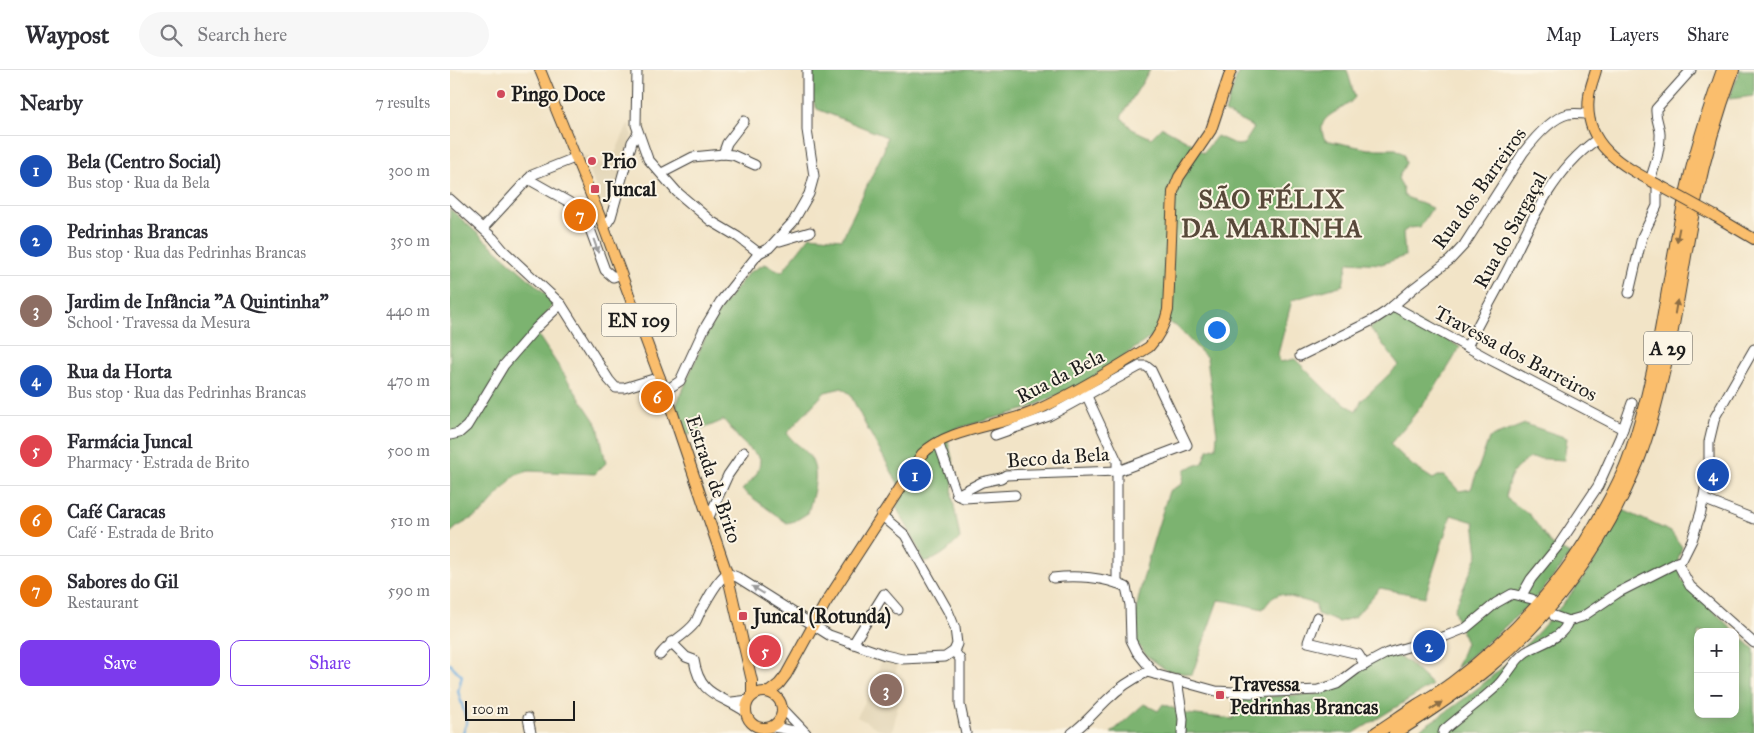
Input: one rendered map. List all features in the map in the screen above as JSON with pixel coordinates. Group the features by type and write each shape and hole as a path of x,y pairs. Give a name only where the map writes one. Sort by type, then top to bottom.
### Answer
{"highway":[{"name":"A 29","path":"1376,733 1450,685 1484,659 1524,622 1549,594 1575,559 1611,499 1630,456 1642,415 1654,366 1686,191 1698,144 1723,70"},
{"name":"A 29","path":"1395,733 1456,693 1531,629 1568,586 1599,540 1619,504 1638,461 1651,420 1664,368 1696,196 1707,148 1733,70"}],"main road":[{"name":"Estrada de Brito","path":"540,70 577,157 622,274 709,517 727,573 752,681 750,698"},
{"name":"Rua da Bela","path":"766,692 779,684 786,675 825,604 881,515 922,454 930,446 1034,412 1085,391 1149,347 1165,325 1168,310 1173,192 1179,177 1211,130 1231,70"},
{"path":"1596,70 1589,95 1588,114 1596,140 1608,153 1619,162 1754,239"},
{"name":"Rua da Bela","path":"782,706 786,675"},
{"path":"748,716 760,728 766,729 780,720 782,706 778,698 766,692 752,681"},
{"path":"750,698 766,692"},
{"name":"EN 109","path":"750,698 748,716 750,733"}],"street":[{"path":"637,70 636,125 648,158 677,192 711,220 759,252"},
{"path":"665,391 680,381 704,329 720,302 759,252 769,248 792,222 809,194 814,176 807,130 807,70"},
{"path":"1629,293 1642,237 1657,206 1658,184 1656,165 1660,135 1655,117 1656,109 1691,70"},
{"name":"Rua dos Barreiros","path":"1300,356 1373,320 1450,260 1464,245 1534,139 1548,126 1568,114 1588,114"},
{"path":"723,154 727,143 744,121"},
{"path":"604,228 611,216 632,142 638,133"},
{"name":"Rua do Sargaçal","path":"1467,347 1510,265 1520,241 1542,203 1562,172 1582,150 1596,140"},
{"path":"662,173 693,157 723,154 732,155 755,165"},
{"path":"483,228 528,179 577,157"},
{"path":"528,179 583,210 605,270 613,277 622,274"},
{"path":"450,199 483,228 503,250 561,304 616,388 624,388 660,377"},
{"path":"777,240 780,241 810,232"},
{"path":"450,435 459,433 467,426 504,365 536,328 561,304"},
{"name":"Travessa dos Barreiros","path":"1393,306 1622,429"},
{"path":"1554,616 1568,621 1582,617 1619,592 1682,560 1692,540 1703,499 1708,467 1709,442 1715,417 1754,349"},
{"name":"Rua da Bela","path":"995,435 1049,416 1085,391 1140,366 1146,366 1151,370 1187,445"},
{"path":"1085,391 1117,461 1117,583"},
{"path":"1522,595 1531,579 1558,546 1598,486 1632,403"},
{"path":"938,442 957,495 964,498 1014,496"},
{"name":"Beco da Bela","path":"957,495 982,482 1000,478 1006,474 1118,471 1187,445"},
{"path":"709,517 728,475 744,452"},
{"path":"1703,499 1754,519"},
{"path":"660,654 671,642 688,631 697,620 701,609 720,579 727,573 737,577 829,635 885,655 902,659 945,658 954,651 957,644 955,628 948,611 905,535 881,515"},
{"path":"1677,562 1690,586 1754,643"},
{"path":"1053,578 1071,576 1117,583 1126,587 1130,606 1131,640 1137,652 1155,674"},
{"path":"853,644 884,594 898,610"},
{"path":"1072,733 1084,724 1108,698 1129,681 1147,672 1216,691 1251,693 1318,690 1337,684 1364,665 1387,653 1446,636 1466,628 1496,603 1512,594 1532,599"},
{"path":"1317,617 1308,642 1358,654 1364,665"},
{"path":"1443,733 1444,730 1498,685 1523,654 1537,645 1552,640 1566,627 1568,621"},
{"path":"671,642 686,657 694,660 701,682 709,691 729,702 748,716"},
{"path":"954,651 960,659 960,705 966,733"},
{"path":"1177,680 1183,719 1182,733"},
{"path":"729,702 750,698"},
{"path":"782,706 805,732"},
{"path":"528,718 532,733"},
{"path":"766,729 784,728 796,732 805,732"}],"shaded area":[{"name":"Prio","path":"628,124 632,135 612,202 602,202 583,156 587,156 609,167"},
{"path":"882,660 898,664 895,675 904,679 892,733 886,733 857,717 867,698"}],"green space":[{"path":"813,70 1150,70 1121,117 1132,129 1151,138 1162,127 1191,143 1203,153 1217,136 1237,145 1244,144 1254,128 1225,112 1239,70 1347,70 1355,97 1350,103 1326,119 1322,131 1325,140 1368,149 1396,149 1404,154 1406,163 1398,178 1404,196 1432,208 1420,227 1409,228 1403,232 1405,256 1382,264 1348,262 1343,285 1292,300 1278,354 1280,362 1295,359 1329,393 1356,411 1362,400 1399,365 1370,328 1396,310 1460,347 1428,397 1390,444 1413,466 1433,479 1438,476 1445,476 1459,491 1471,489 1489,438 1525,424 1567,438 1564,460 1530,458 1519,466 1512,474 1506,498 1530,515 1551,544 1570,554 1546,586 1518,615 1456,668 1466,643 1454,610 1478,554 1474,522 1451,515 1425,597 1380,588 1355,617 1339,622 1317,614 1316,604 1280,594 1272,598 1263,609 1218,600 1192,675 1166,670 1147,656 1132,637 1138,600 1169,491 1182,484 1185,469 1203,463 1208,450 1216,447 1217,434 1207,358 1176,326 1160,318 1154,335 1086,382 1027,409 955,429 947,437 954,466 952,495 960,538 948,550 933,560 923,561 917,544 896,507 904,494 850,394 842,388 825,392 787,433 812,460 815,482 808,513 795,521 787,523 742,490 757,472 760,458 740,440 724,420 686,436 676,406 719,311 748,273 765,264 782,272 810,236 842,239 884,150 887,137 817,109 812,99"},
{"path":"1740,70 1754,70 1754,96 1729,99"},
{"path":"450,209 555,302 534,329 598,426 606,463 595,474 529,471 515,475 483,512 450,533"},
{"path":"1623,510 1671,532 1682,547 1678,559 1682,580 1731,628 1694,628 1694,718 1739,718 1739,636 1754,649 1754,733 1413,733 1466,697 1516,654 1562,606 1599,554"},
{"path":"1388,653 1407,661 1432,685 1354,733 1111,733 1144,704 1158,711 1163,704 1187,714 1233,719 1234,698 1317,694"}],"waterway":[{"path":"450,664 462,676 458,691 467,722 463,733"}],"place":[{"name":"Pingo Doce","path":"501,94"},
{"name":"Prio","path":"592,161"},
{"name":"Juncal","path":"595,189"},
{"name":"Sabores do Gil","path":"580,215"},
{"name":"Café Caracas","path":"657,397"},
{"name":"Bela (Centro Social)","path":"915,475"},
{"name":"Rua da Horta","path":"1713,475"},
{"name":"Juncal (Rotunda)","path":"743,616"},
{"name":"Pedrinhas Brancas","path":"1429,646"},
{"name":"Farmácia Juncal","path":"765,651"},
{"name":"Jardim de Infância \"A Quintinha\"","path":"886,690"},
{"name":"Travessa Pedrinhas Brancas","path":"1220,695"}],"district":[{"name":"SÃO FÉLIX DA MARINHA","path":"1272,214"}]}
